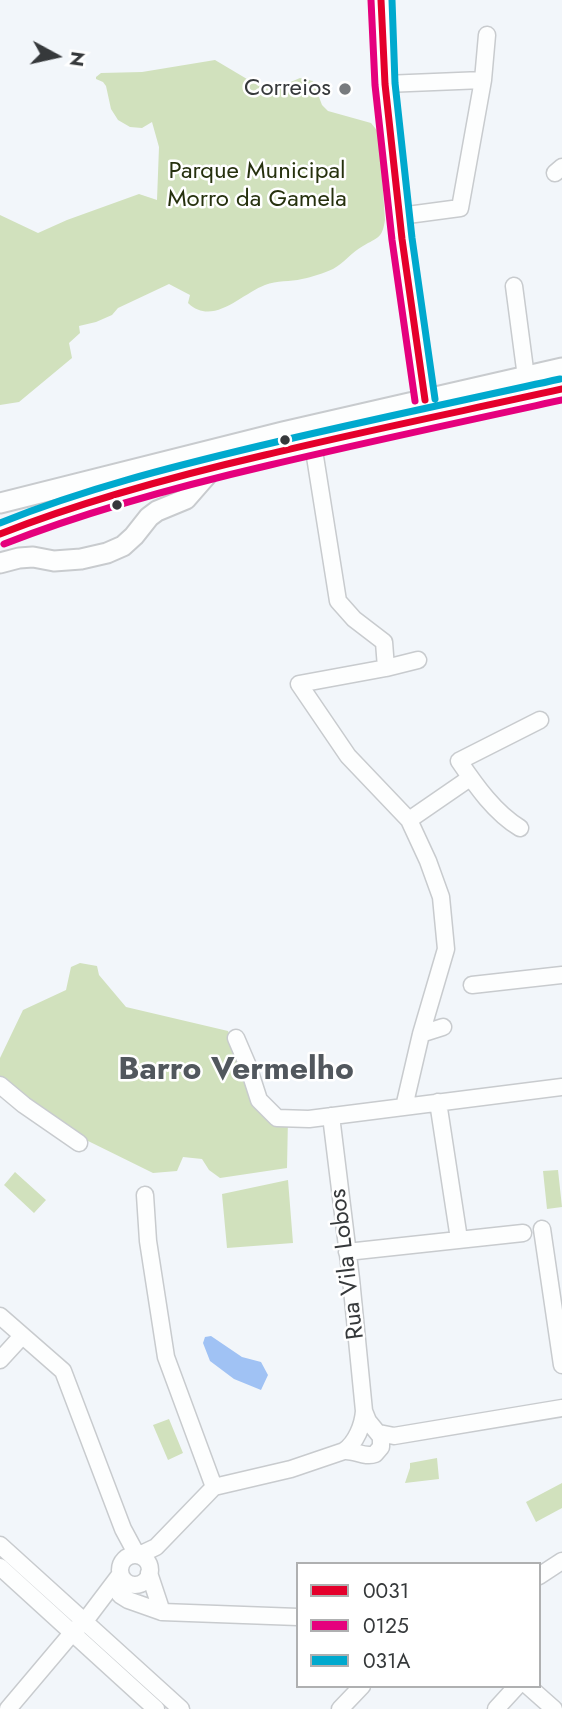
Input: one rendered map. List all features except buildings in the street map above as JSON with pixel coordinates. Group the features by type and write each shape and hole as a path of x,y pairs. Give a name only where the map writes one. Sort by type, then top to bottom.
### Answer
{"main road":[{"path":"0,503 296,429 562,368"},
{"path":"0,534 39,517 180,476 313,443 562,389"},
{"path":"164,463 174,467 180,476 183,490 174,505"},
{"path":"0,563 33,557 54,561 81,559 123,546 149,517 186,499 213,468"}],"street":[{"path":"381,2 385,84 425,400"},
{"path":"400,216 460,208 483,80 487,35"},
{"path":"385,84 483,80"},
{"path":"514,286 526,377"},
{"path":"313,443 338,601 354,619 384,642 386,668"},
{"path":"404,1107 421,1034 446,949 441,897 428,861 408,820 348,756 299,684 418,660"},
{"path":"520,828 507,820 470,778 459,761 541,720"},
{"path":"408,820 470,778"},
{"path":"472,985 562,975"},
{"path":"421,1034 443,1027"},
{"path":"236,1038 258,1100 277,1118 309,1119 562,1087"},
{"path":"0,1086 79,1143"},
{"path":"438,1102 459,1239"},
{"name":"Rua Vila Lobos","path":"331,1116 364,1411 364,1421 357,1435"},
{"path":"145,1195 148,1241 166,1357 214,1487"},
{"path":"542,1229 562,1365"},
{"path":"347,1252 523,1233"},
{"path":"0,1316 63,1371 162,1612"},
{"path":"0,1360 22,1336"},
{"path":"344,1451 366,1428 383,1437 562,1408"},
{"name":"Rua Vila Lobos","path":"364,1411 368,1421 383,1437"},
{"path":"357,1435 356,1446 362,1454"},
{"path":"8,1709 79,1627 120,1573 156,1547 214,1487 291,1469 344,1451 352,1450 371,1456 375,1454 383,1437"},
{"path":"0,1545 156,1709"},
{"path":"79,1627 128,1600 141,1548 156,1547"},
{"path":"138,1558 127,1557 120,1573 120,1595 128,1600 162,1612 296,1617"},
{"path":"120,1573 128,1583 136,1584 138,1558"},
{"path":"541,1575 562,1561"},
{"path":"0,1567 181,1709"},
{"path":"340,1709 360,1688"},
{"path":"496,1709 515,1688"},
{"path":"530,1688 554,1709"}],"green space":[{"name":"Parque Municipal Morro da Gamela","path":"215,60 252,82 274,89 300,78 313,81 322,105 328,111 371,123 379,133 385,220 381,234 333,269 306,278 265,285 217,310 207,312 198,309 188,303 190,295 169,284 118,308 112,315 79,326 80,333 69,343 72,358 19,402 0,405 0,215 38,233 139,194 157,200 159,147 152,122 142,128 130,127 118,120 111,109 106,86 96,77 101,73 142,72"},
{"path":"80,963 97,966 99,975 126,1007 228,1031 268,1109 288,1118 287,1168 220,1178 209,1170 202,1159 183,1157 177,1171 153,1173 82,1138 0,1083 0,1058 23,1010 66,990 71,967"},
{"path":"558,1170 562,1207 547,1209 543,1171"},
{"path":"15,1172 46,1200 34,1213 4,1185"},
{"path":"288,1180 293,1243 227,1248 222,1194"},
{"path":"169,1419 183,1453 168,1460 153,1425"},
{"path":"437,1458 439,1479 405,1483 410,1463"},
{"path":"562,1483 562,1508 536,1522 526,1502"}],"water":[{"path":"211,1336 242,1357 261,1362 268,1375 261,1390 234,1379 210,1361 203,1343 205,1337"}],"transit line":[{"name":"0125","path":"371,0 375,85 392,240 415,401"},
{"name":"0031","path":"381,0 385,84 402,239 425,400"},
{"name":"031A","path":"392,0 395,83 412,238 435,399"},
{"name":"031A","path":"0,523 96,489 193,462 560,379"},
{"name":"0031","path":"0,534 98,500 198,471 562,389"},
{"name":"0125","path":"4,544 102,510 203,481 562,400"}],"place":[{"name":"Correios","path":"345,89"}],"district":[{"name":"Barro Vermelho","path":"236,1071"}]}
